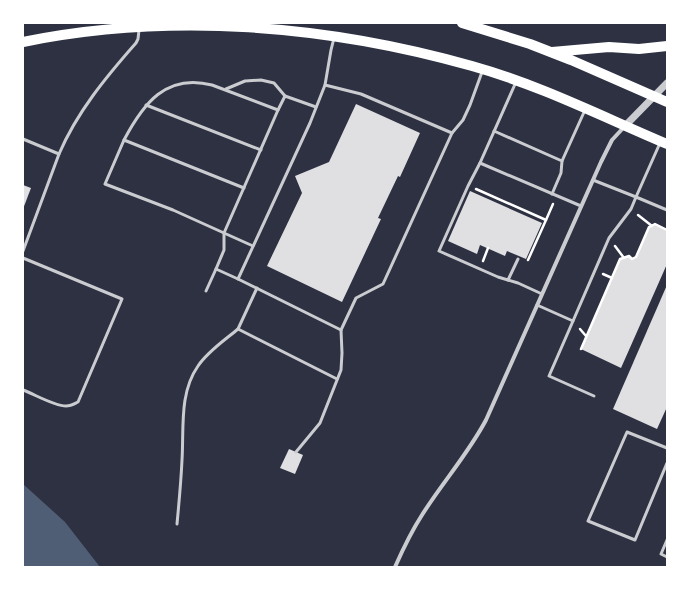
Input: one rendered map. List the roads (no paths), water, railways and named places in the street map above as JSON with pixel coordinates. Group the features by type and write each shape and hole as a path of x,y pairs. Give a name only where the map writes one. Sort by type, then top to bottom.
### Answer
{"main road":[{"path":"462,23 530,44 667,102"},
{"path":"23,42 67,34 139,28 196,26 293,30 335,36 424,53 483,69 586,108 664,143"},
{"path":"550,52 609,47 639,49 667,46"}],"street":[{"path":"397,567 410,535 421,516 484,424 610,144 625,126 667,83"}],"lane":[{"path":"23,251 67,136 85,106 136,43 139,35 139,28"},
{"path":"238,279 325,85 335,36"},
{"path":"296,452 320,423 341,370 341,330 356,298 384,284 452,133 463,120 470,105 483,69"},
{"path":"226,89 245,81 261,80 274,83 285,96 316,107"},
{"path":"516,81 439,251 498,277 518,283 542,294"},
{"path":"253,246 173,210 106,184 124,140 134,122 146,105 164,90 182,84 205,83 226,89 278,110"},
{"path":"325,85 361,94 452,133"},
{"path":"206,292 224,250 224,233 285,96"},
{"path":"146,105 261,150"},
{"path":"552,194 561,174 562,162 586,108"},
{"path":"494,131 562,162"},
{"path":"23,140 59,154"},
{"path":"124,140 244,188"},
{"path":"594,396 549,376 609,238 631,209 664,143"},
{"path":"480,163 581,206"},
{"path":"593,180 667,210"},
{"path":"23,258 122,299 78,402 66,406 23,390"},
{"path":"508,280 518,259"},
{"path":"216,269 341,330"},
{"path":"178,524 182,474 183,417 189,382 201,361 238,329 257,288"},
{"path":"537,305 573,321"},
{"path":"238,329 337,379"},
{"path":"667,448 627,432 588,521 635,540 667,463"},
{"path":"667,540 661,554 667,557"}],"water":[{"path":"23,484 65,522 100,567 23,567"}]}
